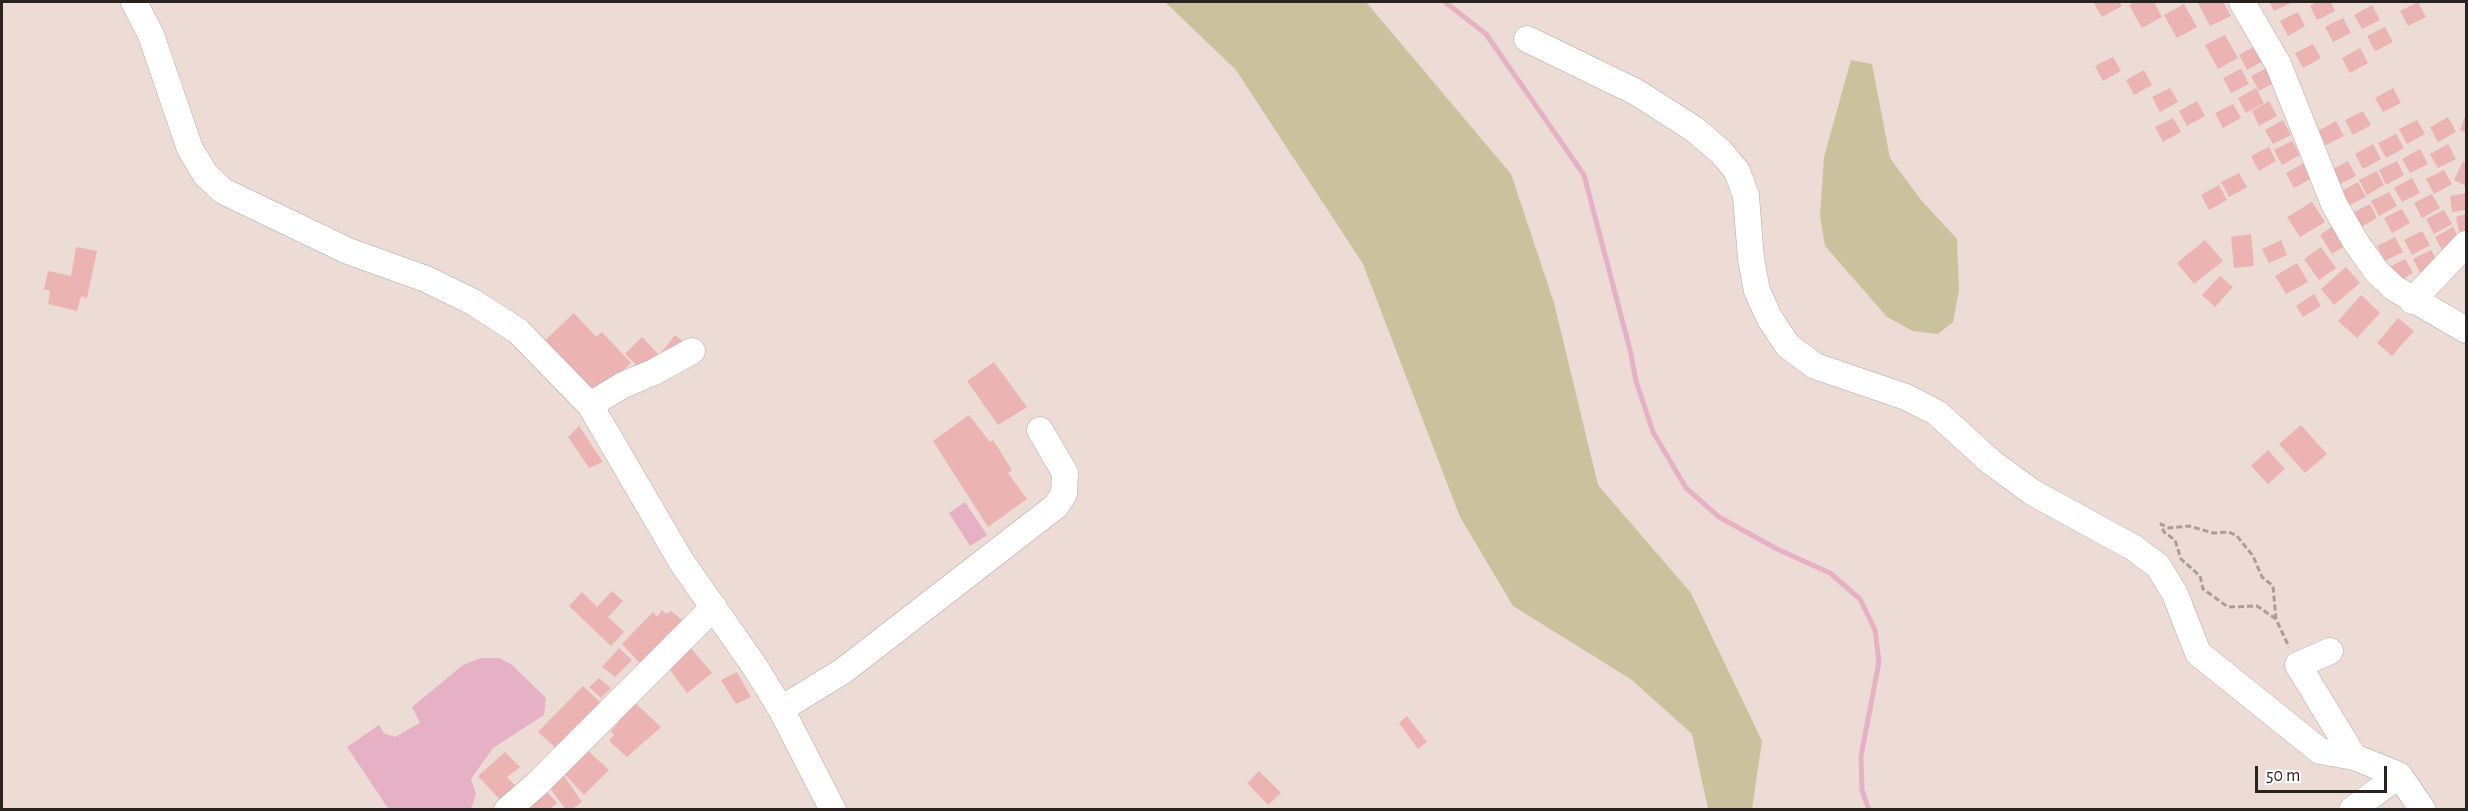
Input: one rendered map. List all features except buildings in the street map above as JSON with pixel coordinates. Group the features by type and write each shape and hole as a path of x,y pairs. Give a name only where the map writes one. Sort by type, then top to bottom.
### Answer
{"street":[{"path":"134,2 151,35 190,149 206,175 223,191 348,251 426,279 473,302 518,331 590,405 681,561 781,709 828,795 833,810"},
{"path":"2242,2 2278,64 2334,204 2355,240 2377,272 2412,301 2466,330"},
{"path":"1527,39 1636,92 1694,129 1721,152 1737,171 1746,196 1751,259 1757,291 1770,319 1788,346 1815,366 1906,397 1937,413 1991,462 2032,492 2134,548 2158,566 2175,594 2198,653 2320,751 2354,757 2399,775 2423,810"},
{"path":"2412,301 2466,244"},
{"path":"590,405 623,385 654,372 692,351"},
{"path":"781,709 843,671 1056,506 1064,494 1065,473 1040,430"},
{"path":"507,810 537,784 714,607"},
{"path":"2330,651 2298,665 2354,757"},
{"path":"2352,810 2399,775"}],"path":[{"path":"2276,619 2257,606 2228,607 2203,590 2199,576 2181,559 2175,540 2164,532 2161,524 2169,528 2189,526 2213,533 2229,532 2237,536 2253,556 2262,577 2273,586 2276,619 2298,665"}],"shaded area":[{"path":"1165,2 1366,2 1511,174 1554,303 1598,485 1691,593 1762,741 1752,809 1708,809 1692,734 1632,680 1513,606 1460,517 1363,264 1236,70"},
{"path":"1851,60 1872,64 1890,158 1921,200 1957,239 1959,290 1953,322 1938,334 1913,331 1887,317 1825,246 1820,216 1824,157"},
{"path":"965,502 987,535 970,546 949,513"},
{"path":"481,658 499,658 511,664 546,698 544,715 493,748 471,779 476,794 471,809 395,810 387,807 347,747 379,725 384,733 395,737 420,723 412,707 463,665"}],"waterway":[{"path":"1445,2 1486,34 1584,175 1636,381 1653,432 1686,488 1719,517 1777,549 1830,573 1860,599 1875,630 1879,662 1861,756 1862,790 1869,810"}]}
